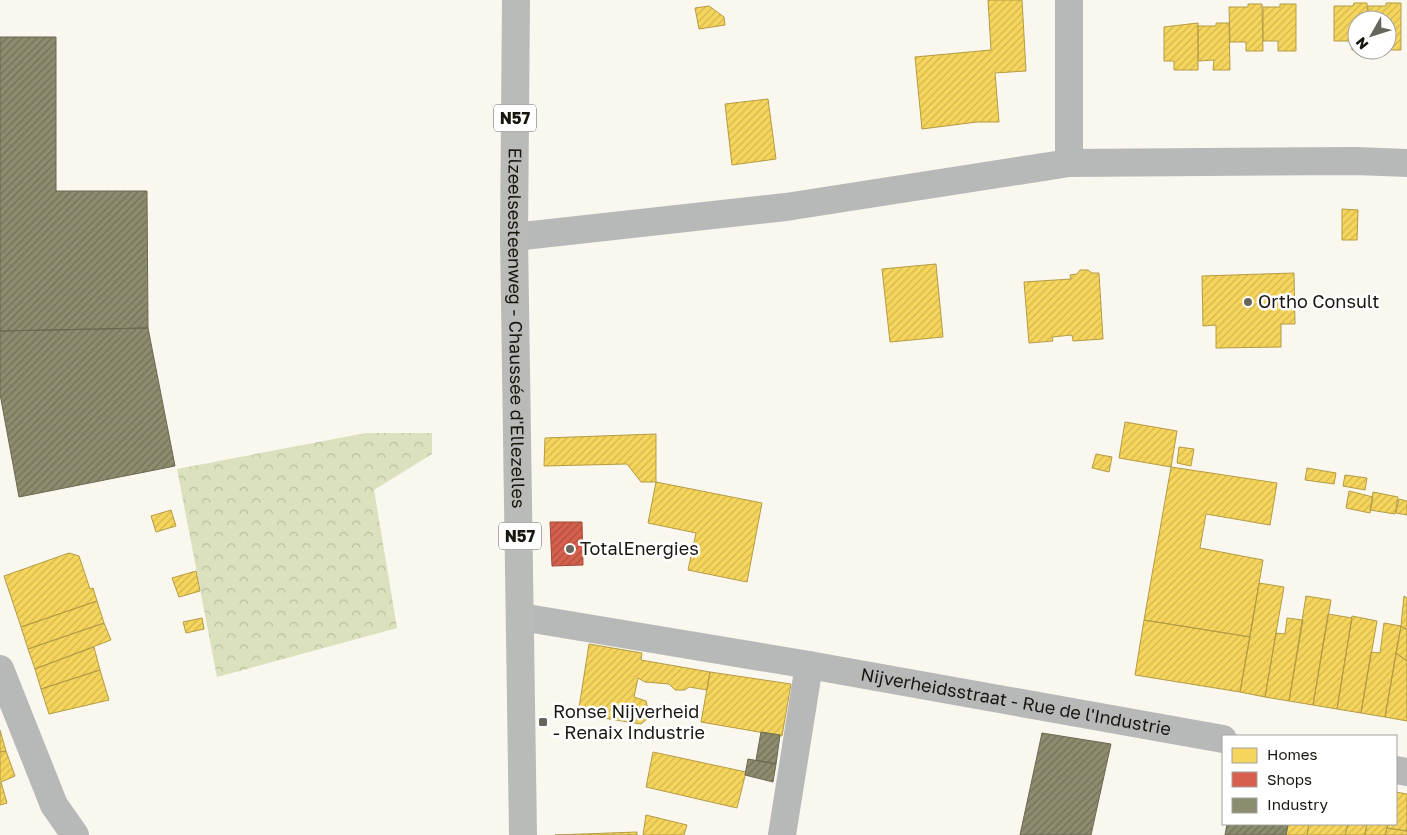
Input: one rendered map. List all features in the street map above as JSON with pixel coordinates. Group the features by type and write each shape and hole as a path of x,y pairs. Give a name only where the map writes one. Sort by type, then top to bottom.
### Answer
{"main road":[{"name":"Elzeelsesteenweg - Chaussée d'Ellezelles","path":"516,0 514,236 523,835"}],"street":[{"path":"1069,0 1069,163"},
{"path":"514,236 786,207 1069,163 1356,161 1407,163"},
{"name":"Nijverheidsstraat - Rue de l'Industrie","path":"521,616 1222,739"},
{"path":"782,835 809,665"},
{"path":"0,669 54,805 76,835"}],"green space":[{"path":"366,433 432,433 432,454 374,490 397,628 217,677 177,469"}],"building: Homes":[{"path":"988,0 1022,0 1026,71 995,73 999,122 977,122 922,129 915,57 991,50"},
{"path":"1354,3 1367,3 1367,10 1347,10 1347,41 1334,41 1334,6 1353,6"},
{"path":"1386,3 1401,3 1401,50 1397,50 1397,10 1368,10 1368,6 1386,6"},
{"path":"1248,4 1262,4 1263,51 1246,51 1246,42 1230,42 1229,7 1248,7"},
{"path":"1280,4 1296,4 1296,51 1278,51 1278,41 1263,41 1263,7 1280,7"},
{"path":"709,6 724,17 725,25 699,29 695,8"},
{"path":"1198,23 1198,70 1174,70 1174,61 1164,61 1164,27"},
{"path":"1216,23 1229,23 1230,70 1213,70 1214,60 1198,61 1198,26 1216,26"},
{"path":"768,99 776,159 732,165 725,104"},
{"path":"1342,209 1358,210 1357,240 1342,240"},
{"path":"936,264 943,337 890,342 882,269"},
{"path":"1080,270 1099,273 1103,339 1073,341 1072,335 1052,337 1053,341 1029,343 1024,282 1071,279 1070,275 1077,274"},
{"path":"1294,273 1295,324 1281,324 1281,347 1216,348 1216,325 1203,326 1202,276"},
{"path":"1125,422 1177,431 1171,467 1119,458"},
{"path":"656,434 656,482 641,482 627,464 544,466 545,438"},
{"path":"1179,447 1194,449 1191,466 1177,463"},
{"path":"1096,454 1112,457 1109,472 1092,468"},
{"path":"1171,467 1277,483 1270,525 1206,514 1200,548 1263,560 1250,637 1144,620"},
{"path":"1307,468 1336,473 1334,484 1305,480"},
{"path":"1345,475 1367,478 1365,490 1343,486"},
{"path":"656,482 762,503 747,582 688,570 696,533 648,523"},
{"path":"1349,491 1373,497 1370,513 1346,508"},
{"path":"1373,492 1398,497 1395,514 1370,510"},
{"path":"1399,499 1407,501 1407,515 1396,513"},
{"path":"171,510 176,526 156,532 151,516"},
{"path":"69,553 79,556 90,589 93,588 97,601 21,627 4,576"},
{"path":"196,571 200,591 179,597 172,578"},
{"path":"1259,583 1284,587 1265,697 1240,692"},
{"path":"1306,596 1331,600 1313,705 1289,701"},
{"path":"1404,596 1407,598 1407,630 1401,626"},
{"path":"97,601 104,623 28,649 21,627"},
{"path":"1328,614 1352,618 1337,709 1313,705"},
{"path":"1352,616 1377,621 1361,713 1337,709"},
{"path":"202,618 204,629 186,633 183,622"},
{"path":"1287,618 1303,620 1289,701 1265,697 1276,633 1285,634"},
{"path":"1144,620 1250,637 1240,692 1135,675"},
{"path":"104,623 111,640 35,669 28,649"},
{"path":"1384,623 1401,626 1385,717 1361,713 1371,652 1380,653"},
{"path":"1401,626 1407,630 1407,661 1396,653"},
{"path":"589,644 642,653 641,660 710,672 707,690 689,687 685,690 675,690 669,684 645,682 638,678 634,697 646,701 649,713 647,719 641,724 578,714"},
{"path":"94,647 100,670 41,689 35,669"},
{"path":"1396,653 1407,661 1407,721 1385,717"},
{"path":"100,670 109,700 49,714 41,689"},
{"path":"710,672 791,684 782,736 701,722"},
{"path":"0,730 6,751 0,752"},
{"path":"6,751 15,776 1,782 7,803 0,805 0,752"},
{"path":"653,752 746,772 737,808 646,787"},
{"path":"1397,792 1407,794 1407,831 1387,828 1388,825 1397,825"},
{"path":"646,815 687,825 684,835 643,835"},
{"path":"1288,825 1309,825 1307,835 1286,835"},
{"path":"1309,825 1348,825 1345,835 1307,835"},
{"path":"1348,825 1367,825 1365,835 1345,835"},
{"path":"1367,825 1388,825 1385,835 1365,835"},
{"path":"1387,828 1407,831 1407,835 1385,835"},
{"path":"637,832 637,835 555,835"}],"building: Shops":[{"path":"550,522 582,522 583,565 552,566"}],"building: Industry":[{"path":"0,37 56,37 56,191 147,191 148,328 0,331"},
{"path":"148,328 175,466 19,497 0,394 0,331"},
{"path":"761,732 780,735 776,764 756,760"},
{"path":"1042,733 1111,744 1091,835 1020,835"},
{"path":"748,759 776,764 773,782 745,775"},
{"path":"1227,825 1288,825 1286,835 1225,835"}],"place":[{"name":"Ortho Consult","path":"1248,302"},
{"name":"TotalEnergies","path":"570,549"},
{"name":"Ronse Nijverheid - Renaix Industrie","path":"543,722"}]}
